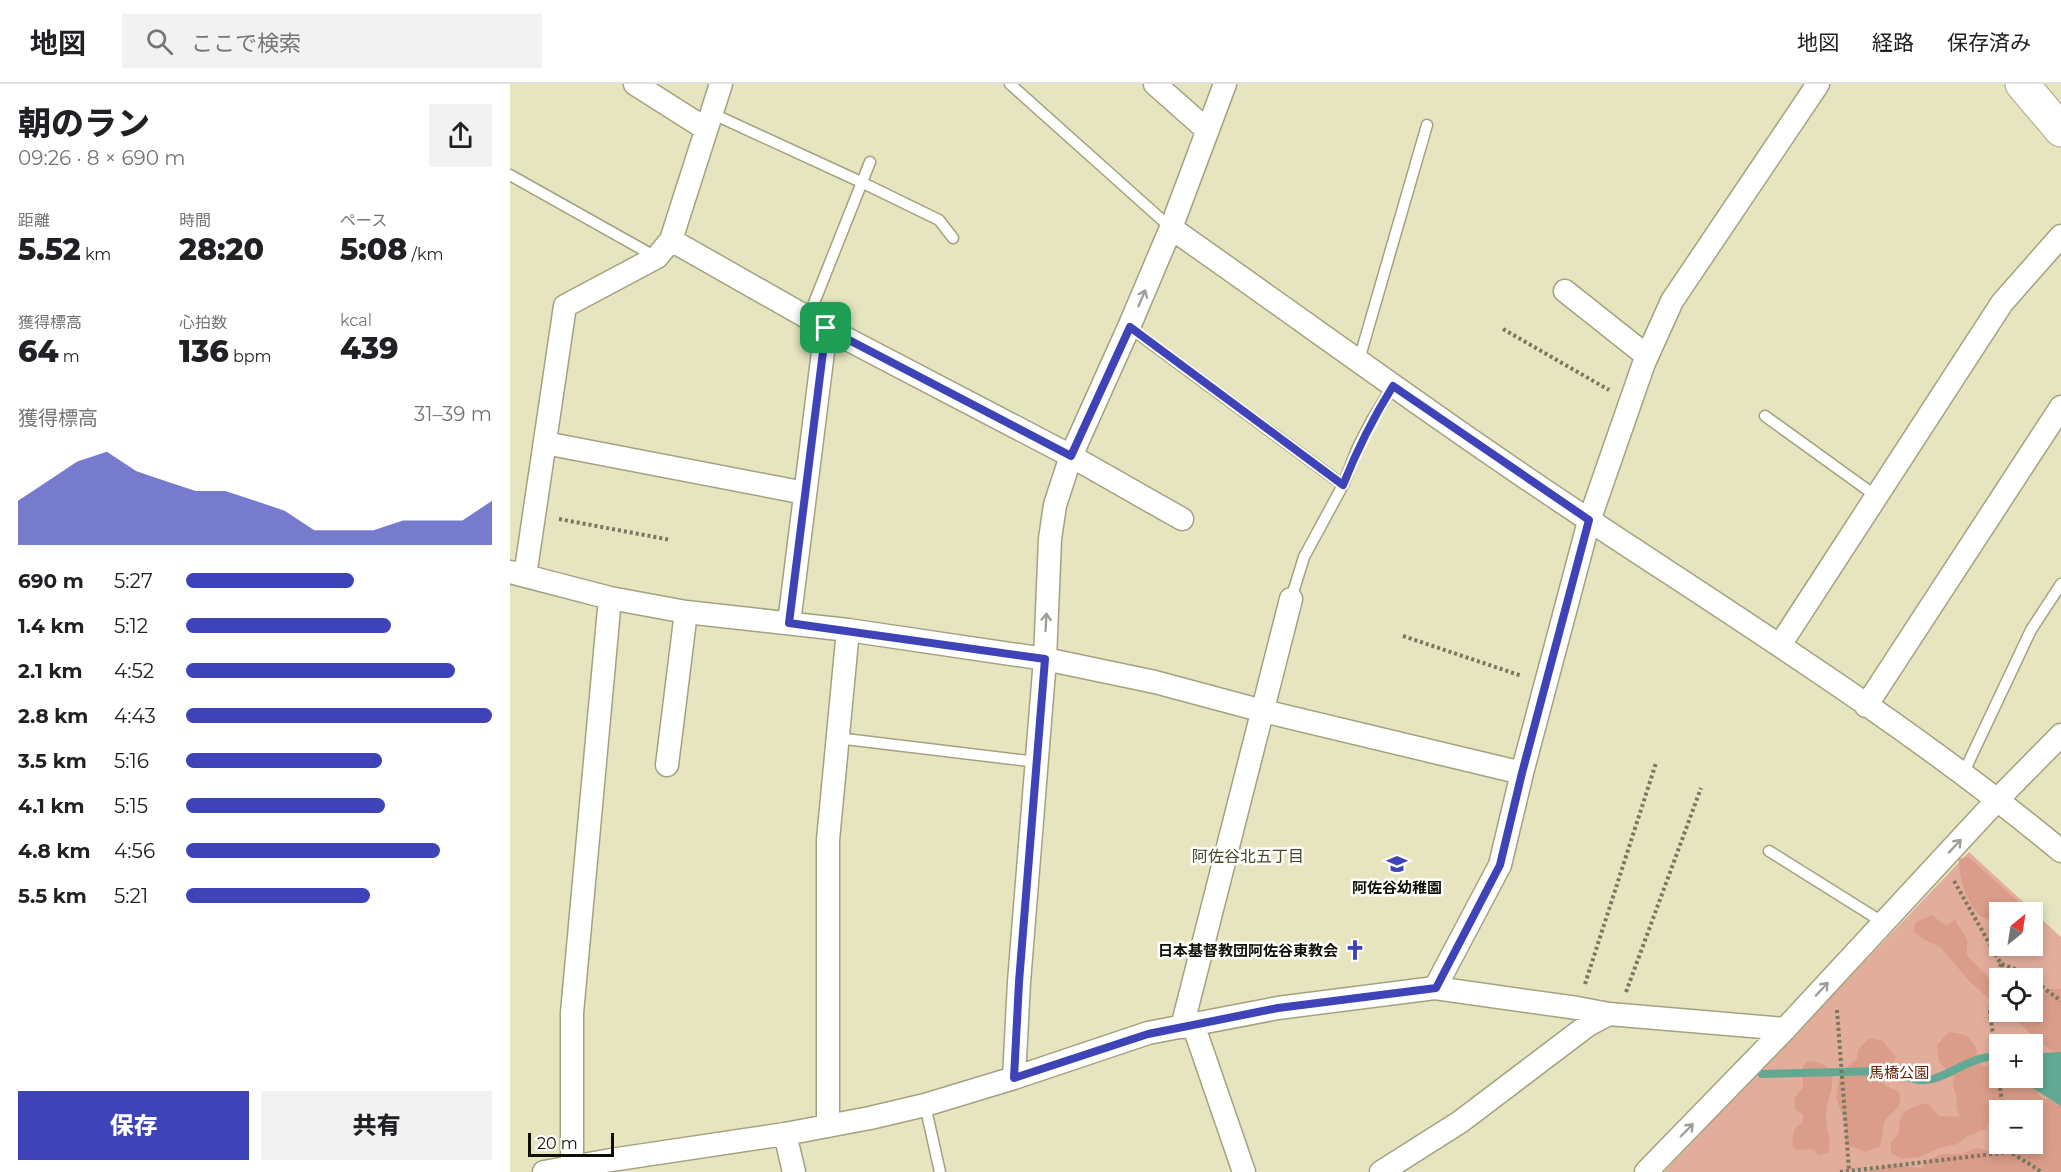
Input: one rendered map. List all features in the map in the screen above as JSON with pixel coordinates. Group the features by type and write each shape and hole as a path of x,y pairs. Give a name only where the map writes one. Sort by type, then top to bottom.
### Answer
{"main road":[{"path":"2022,84 2061,130"}],"street":[{"path":"635,84 708,121"},
{"path":"721,84 664,249 566,306 534,514 518,574 610,598 686,612 848,630 1045,659 1155,682 1263,711 1522,773"},
{"path":"1155,84 1207,130"},
{"path":"1014,1078 1019,982 1055,505 1071,456 1130,327 1171,228 1225,84"},
{"path":"1436,988 1500,865 1589,520 1647,356 1672,301 1818,84"},
{"path":"1171,228 1393,386 1589,520 1780,645 1998,799 2061,851"},
{"path":"1780,645 2002,303 2061,236"},
{"path":"664,249 817,324 1071,456 1182,519"},
{"path":"1565,291 1647,356"},
{"path":"789,623 805,493 817,324"},
{"path":"1866,706 2061,407"},
{"path":"545,443 805,493"},
{"path":"572,1167 572,1013 610,598"},
{"path":"1244,1172 1187,1025 1291,599"},
{"path":"667,765 686,612"},
{"path":"828,1126 828,840 848,630"},
{"path":"1646,1172 1785,1029 1998,799 2061,735"},
{"path":"544,1172 572,1167 611,1166 828,1126 925,1105 1148,1034 1187,1025 1278,1008 1436,988 1613,1014 1785,1029"},
{"path":"1381,1172 1460,1122 1588,1025 1613,1014"},
{"path":"785,1134 794,1172"}],"lane":[{"path":"1011,84 1171,228"},
{"path":"708,121 861,182 939,220 953,238"},
{"path":"1359,360 1427,125"},
{"path":"817,324 861,182 870,162"},
{"path":"510,175 664,249"},
{"path":"1130,327 1343,485"},
{"path":"1291,599 1304,557 1343,485 1372,420 1393,386"},
{"path":"1765,416 1876,496"},
{"path":"1962,775 2031,630 2061,584"},
{"path":"837,738 1037,762"},
{"path":"1769,851 1884,923"},
{"path":"925,1105 940,1172"}],"path":[{"path":"1503,329 1630,403"},
{"path":"534,514 671,540"},
{"path":"1403,636 1546,684"},
{"path":"1577,1008 1656,763"},
{"path":"1613,1014 1701,788"},
{"path":"1952,877 2001,964 2012,968"},
{"path":"2001,964 1989,1013 2002,1100"},
{"path":"2043,987 2061,1001"},
{"path":"1836,999 1849,1170"},
{"path":"1840,1172 1992,1154"},
{"path":"2013,1154 2042,1172"}],"green space":[{"name":"馬橋公園","path":"1969,852 2023,902 1989,902 1989,956 2043,956 2043,920 2061,937 2061,1172 1664,1172"}],"shaded area":[{"path":"1968,857 2018,902 1989,902 1989,920 1981,916 1967,898 1960,874 1959,859"},
{"path":"1932,915 1946,926 1955,920 1967,939 1967,955 1989,978 1989,999 1970,982 1940,947 1913,931 1916,922"},
{"path":"2061,989 2061,1059 2043,1044 2043,1034 2031,1034 2017,1022 2043,1022 2043,991"},
{"path":"1949,1032 1966,1035 1976,1047 1978,1063 1986,1067 1989,1065 1989,1088 2038,1088 2038,1093 2043,1099 2055,1097 2061,1102 2061,1172 1859,1172 1893,1165 1921,1168 1929,1160 1942,1154 1962,1154 1977,1148 1989,1151 1989,1154 2043,1154 2043,1144 2046,1143 2043,1142 2043,1100 1989,1100 1989,1120 1986,1129 1968,1136 1957,1144 1939,1148 1920,1157 1902,1159 1891,1153 1891,1142 1899,1133 1899,1125 1906,1111 1928,1103 1939,1116 1960,1115 1953,1084 1954,1077 1939,1062 1937,1045"},
{"path":"1869,1038 1883,1041 1896,1057 1890,1071 1880,1080 1886,1086 1899,1092 1900,1103 1885,1121 1880,1146 1866,1152 1845,1144 1846,1127 1836,1097 1840,1075 1857,1059 1858,1050"},
{"path":"1808,1061 1820,1063 1832,1074 1826,1116 1829,1147 1828,1153 1819,1155 1811,1149 1793,1148 1792,1140 1796,1128 1803,1122 1803,1114 1795,1109 1794,1099 1803,1087 1803,1066"}],"water":[{"path":"2061,1052 2061,1106 2033,1088 2043,1088 2043,1053"}],"waterway":[{"path":"1762,1074 1883,1071 1927,1080 1942,1076 1981,1058 1989,1057"}],"place":[{"name":"阿佐谷幼稚園","path":"1397,864"},
{"name":"日本基督教団阿佐谷東教会","path":"1355,950"}],"district":[{"name":"阿佐谷北五丁目","path":"1248,856"}],"route":[{"path":"1130,327 1343,485 1358,447 1393,386 1589,520 1500,865 1436,988 1278,1008 1148,1034 1014,1078 1019,982 1045,659 789,623 826,328 1071,456 1130,327"}]}
